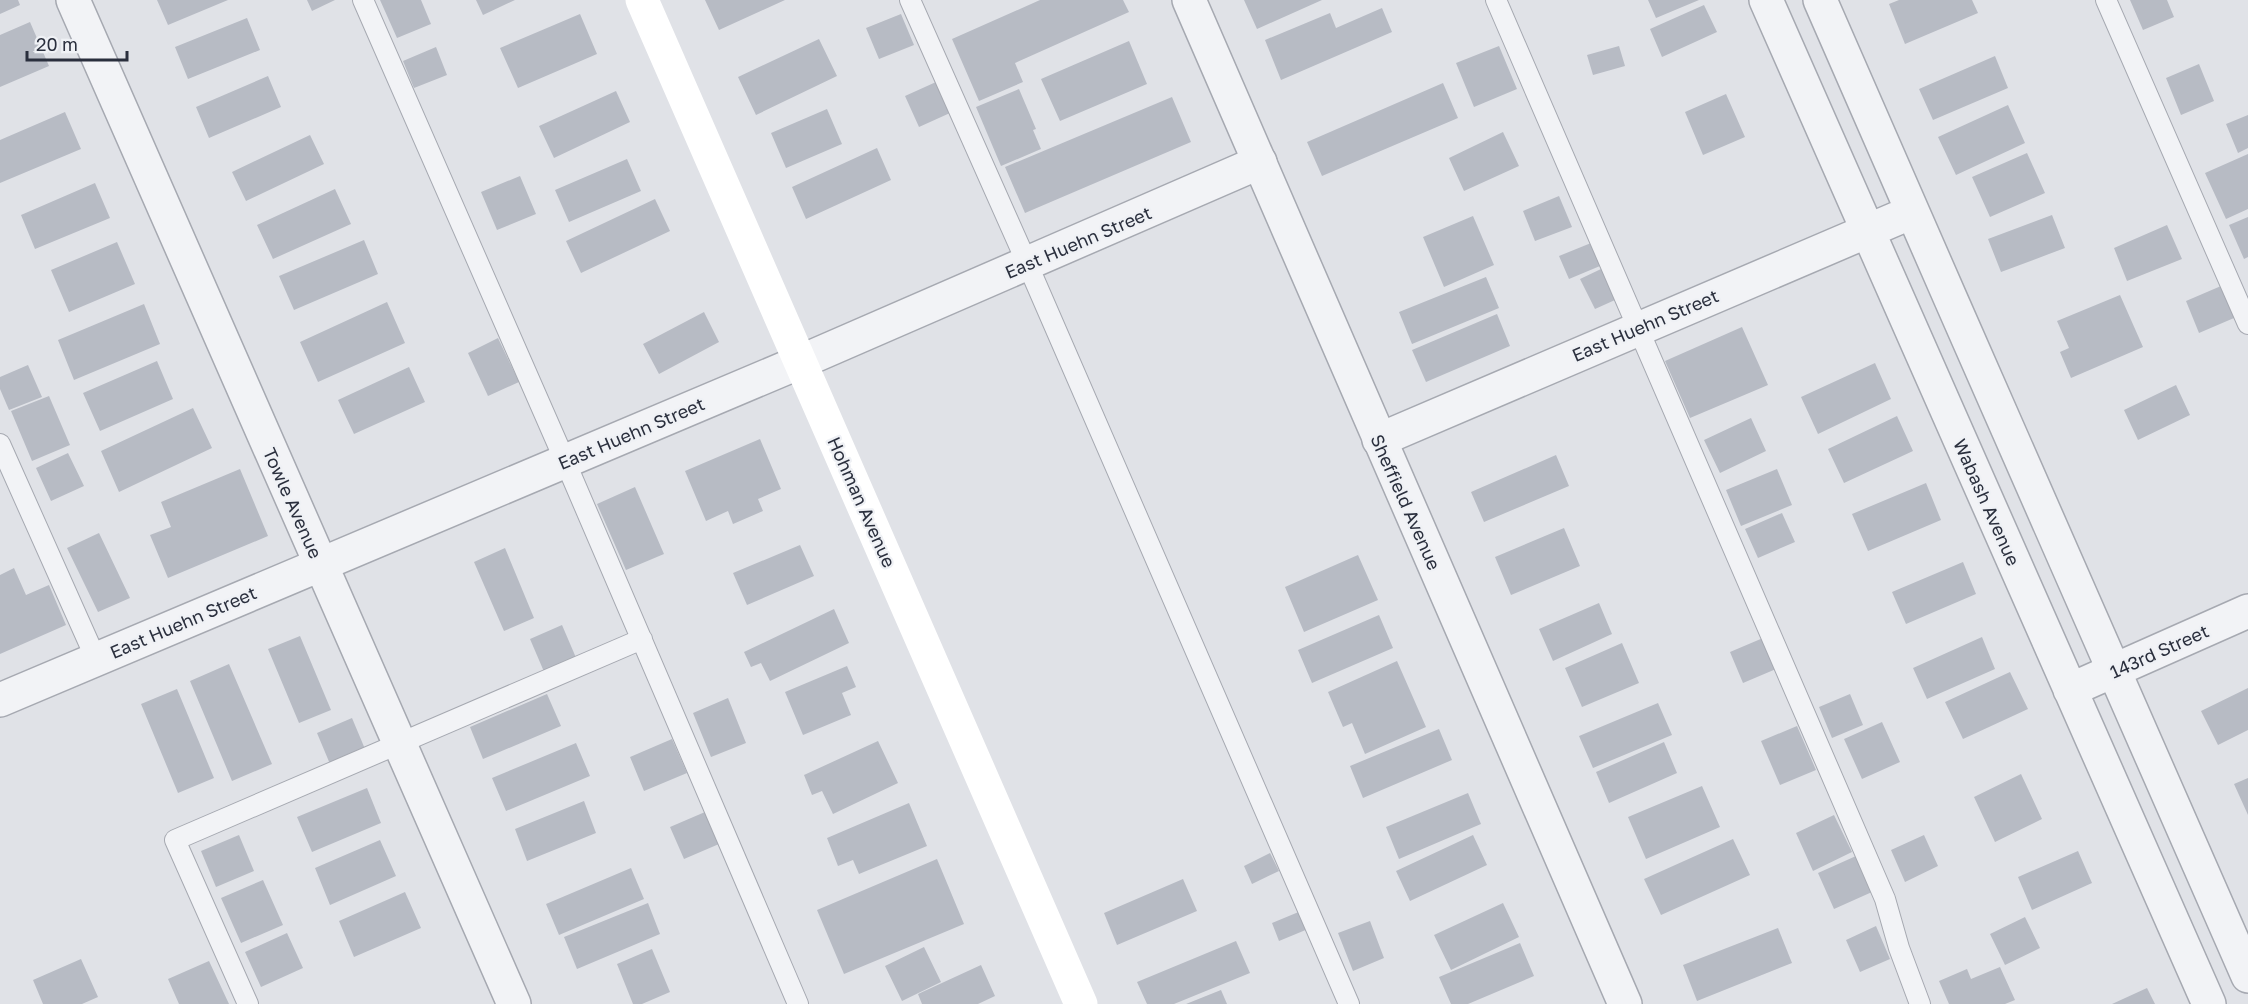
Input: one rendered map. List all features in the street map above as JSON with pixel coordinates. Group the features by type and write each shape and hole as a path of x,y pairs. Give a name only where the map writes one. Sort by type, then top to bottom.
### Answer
{"main road":[{"name":"Hohman Avenue","path":"642,0 1081,1004"}],"street":[{"name":"Towle Avenue","path":"73,0 514,1004"},
{"name":"Sheffield Avenue","path":"1189,0 1625,1004"},
{"name":"Wabash Avenue","path":"1766,0 2209,1004"},
{"path":"1820,0 2116,670 2248,976"},
{"name":"East Huehn Street","path":"0,700 800,362 1260,162"},
{"name":"East Huehn Street","path":"1379,440 1912,212"},
{"name":"143rd Street","path":"2070,690 2248,611"}],"lane":[{"path":"363,0 565,461 798,1004"},
{"path":"910,0 1027,263 1349,1004"},
{"path":"1496,0 1885,899 1899,948 1920,1004"},
{"path":"2106,0 2248,324"},
{"path":"0,444 96,659"},
{"path":"248,1004 175,840 642,639"}],"building":[{"path":"0,0 18,0 20,5 0,14"},
{"path":"157,0 228,0 168,25"},
{"path":"307,0 335,0 312,11"},
{"path":"380,0 421,0 431,24 397,38"},
{"path":"476,0 515,0 483,15"},
{"path":"705,0 785,0 719,30"},
{"path":"1040,0 1123,0 1129,12 1015,63 1023,82 979,101 952,39"},
{"path":"1244,0 1322,0 1257,29"},
{"path":"1648,0 1699,0 1656,18"},
{"path":"1899,0 1972,0 1978,13 1905,44 1889,4"},
{"path":"2130,0 2167,0 2174,17 2143,30"},
{"path":"1704,5 1717,32 1662,57 1650,29"},
{"path":"1382,8 1392,32 1281,80 1265,40 1330,13 1336,28"},
{"path":"580,14 597,54 518,88 500,48"},
{"path":"901,14 914,45 879,59 866,28"},
{"path":"247,18 260,50 188,79 175,47"},
{"path":"30,22 49,66 0,87 0,35"},
{"path":"819,39 837,76 756,115 738,77"},
{"path":"1129,41 1147,84 1060,121 1041,79"},
{"path":"1499,46 1517,89 1474,107 1456,63"},
{"path":"1619,46 1625,66 1593,75 1587,55"},
{"path":"436,47 447,75 414,88 403,61"},
{"path":"1995,56 2008,88 1933,120 1919,89"},
{"path":"2199,64 2214,101 2181,115 2166,78"},
{"path":"268,76 281,107 209,138 196,107"},
{"path":"936,82 950,113 919,127 905,96"},
{"path":"1443,83 1458,118 1322,176 1307,142"},
{"path":"1019,89 1036,129 1033,130 1041,149 1001,166 976,107"},
{"path":"616,91 630,122 554,158 539,126"},
{"path":"1726,94 1745,137 1703,155 1685,112"},
{"path":"1172,97 1191,142 1025,213 1005,167"},
{"path":"2008,105 2025,143 1956,175 1938,137"},
{"path":"827,109 842,144 786,168 771,133"},
{"path":"65,112 81,149 0,183 0,140"},
{"path":"2248,115 2248,148 2238,153 2226,124"},
{"path":"1503,132 1519,166 1464,191 1449,158"},
{"path":"310,135 324,164 246,201 232,172"},
{"path":"877,148 891,180 806,219 792,187"},
{"path":"2027,153 2045,193 1990,217 1972,177"},
{"path":"2248,154 2248,209 2226,219 2205,173"},
{"path":"627,159 641,191 569,222 555,190"},
{"path":"520,176 536,214 497,230 481,192"},
{"path":"95,183 110,218 35,249 21,215"},
{"path":"335,189 351,224 273,259 257,225"},
{"path":"1559,196 1572,227 1535,241 1523,211"},
{"path":"655,199 670,231 581,273 566,241"},
{"path":"2052,215 2065,248 2001,272 1988,239"},
{"path":"1473,216 1494,265 1444,287 1423,237"},
{"path":"2248,217 2248,257 2244,259 2229,225"},
{"path":"2167,225 2182,259 2127,281 2114,248"},
{"path":"364,240 378,274 294,310 279,276"},
{"path":"117,242 135,284 69,312 51,270"},
{"path":"1591,243 1600,266 1569,279 1559,256"},
{"path":"1601,269 1615,300 1595,309 1580,279"},
{"path":"1486,277 1499,308 1412,344 1399,312"},
{"path":"2221,286 2234,318 2199,333 2186,301"},
{"path":"2120,295 2143,347 2071,378 2060,352 2069,348 2057,321"},
{"path":"387,302 405,343 318,382 300,342"},
{"path":"144,304 160,344 74,380 58,340"},
{"path":"704,312 719,342 659,374 643,344"},
{"path":"1497,314 1510,346 1426,382 1412,350"},
{"path":"1742,327 1768,385 1690,418 1665,361"},
{"path":"498,338 519,382 488,396 468,353"},
{"path":"157,361 173,399 100,431 83,393"},
{"path":"1875,363 1891,399 1818,434 1801,397"},
{"path":"28,365 42,397 9,410 0,389 0,377"},
{"path":"409,367 425,402 354,434 338,400"},
{"path":"2176,385 2190,415 2138,440 2124,410"},
{"path":"49,396 70,445 32,461 11,411"},
{"path":"193,408 212,448 119,492 101,451"},
{"path":"1897,416 1913,451 1844,483 1828,449"},
{"path":"1751,418 1766,451 1720,473 1704,440"},
{"path":"760,439 781,489 758,499 763,511 733,524 728,511 706,521 685,471"},
{"path":"68,453 84,486 51,501 36,468"},
{"path":"1556,455 1569,486 1484,522 1471,492"},
{"path":"240,469 268,536 168,578 150,535 171,527 161,502"},
{"path":"1777,469 1792,505 1741,526 1726,490"},
{"path":"1926,483 1941,520 1868,551 1852,514"},
{"path":"635,487 664,554 626,570 597,504"},
{"path":"1782,513 1795,542 1758,558 1745,529"},
{"path":"1564,528 1580,566 1511,595 1495,557"},
{"path":"99,533 130,598 98,612 67,548"},
{"path":"800,545 814,576 747,605 733,573"},
{"path":"505,548 534,618 504,631 474,562"},
{"path":"1358,555 1378,600 1304,632 1285,587"},
{"path":"1963,562 1976,594 1906,624 1892,592"},
{"path":"14,568 26,595 49,585 66,625 0,654 0,575"},
{"path":"1599,603 1612,634 1553,661 1539,629"},
{"path":"834,609 849,643 770,681 761,663 751,667 744,652"},
{"path":"1379,615 1393,648 1312,683 1298,650"},
{"path":"562,625 577,660 545,674 530,639"},
{"path":"300,636 331,710 299,723 268,649"},
{"path":"1982,637 1995,669 1927,699 1913,668"},
{"path":"1763,638 1776,669 1743,683 1730,652"},
{"path":"1622,643 1639,683 1582,707 1565,668"},
{"path":"1397,661 1426,727 1365,754 1352,723 1343,727 1328,692"},
{"path":"229,664 272,764 232,781 190,681"},
{"path":"847,666 856,687 842,693 851,715 803,735 785,692"},
{"path":"2010,672 2028,709 1963,739 1945,702"},
{"path":"2248,688 2248,730 2218,745 2201,711"},
{"path":"177,689 214,778 178,793 141,704"},
{"path":"547,694 561,726 483,759 470,727"},
{"path":"1850,694 1863,725 1832,738 1819,707"},
{"path":"728,698 746,743 711,757 693,713"},
{"path":"1658,703 1672,735 1593,768 1579,736"},
{"path":"352,718 365,749 330,764 317,733"},
{"path":"1882,722 1900,762 1862,779 1844,739"},
{"path":"1797,726 1816,770 1780,785 1761,741"},
{"path":"1439,729 1452,760 1363,798 1350,766"},
{"path":"672,739 687,773 644,791 630,757"},
{"path":"878,741 898,783 833,814 822,791 812,795 804,775"},
{"path":"1664,742 1677,773 1609,803 1596,772"},
{"path":"576,743 590,776 506,811 492,778"},
{"path":"2021,774 2042,819 1995,842 1974,797"},
{"path":"2248,778 2248,815 2234,784"},
{"path":"1702,786 1720,827 1646,859 1628,817"},
{"path":"367,788 381,823 312,852 297,817"},
{"path":"1468,793 1481,824 1399,859 1386,827"},
{"path":"584,801 596,833 527,861 515,829"},
{"path":"909,803 927,846 859,874 853,860 838,866 827,838"},
{"path":"705,812 719,844 684,859 670,827"},
{"path":"1834,815 1852,852 1813,871 1796,833"},
{"path":"239,835 254,871 216,887 201,851"},
{"path":"1473,835 1487,865 1410,901 1396,871"},
{"path":"1924,835 1938,866 1905,882 1891,850"},
{"path":"1733,839 1750,875 1661,915 1644,879"},
{"path":"380,840 396,876 330,905 315,868"},
{"path":"2078,851 2092,883 2032,910 2018,877"},
{"path":"1270,853 1279,871 1252,884 1244,866"},
{"path":"1856,856 1872,892 1834,909 1818,873"},
{"path":"937,859 964,924 844,974 817,910"},
{"path":"631,868 644,899 559,935 546,904"},
{"path":"1183,879 1197,911 1117,945 1104,913"},
{"path":"263,880 283,925 241,943 221,898"},
{"path":"405,892 421,928 354,957 339,921"},
{"path":"648,903 660,934 577,969 564,937"},
{"path":"1503,903 1519,937 1451,970 1434,935"},
{"path":"1301,911 1308,929 1279,941 1272,923"},
{"path":"2025,917 2040,948 2005,965 1990,934"},
{"path":"1370,921 1384,958 1353,971 1338,933"},
{"path":"1876,926 1890,959 1860,972 1846,940"},
{"path":"1778,928 1792,963 1697,1001 1683,965"},
{"path":"287,933 303,968 261,987 245,952"},
{"path":"1236,941 1250,973 1174,1004 1147,1004 1137,982"},
{"path":"1520,943 1534,976 1468,1004 1451,1004 1439,977"},
{"path":"924,947 941,982 902,1001 885,966"},
{"path":"652,949 670,992 642,1004 633,1004 617,964"},
{"path":"81,959 98,997 82,1004 43,1004 33,980"},
{"path":"209,961 229,1004 179,1004 168,979"},
{"path":"981,965 995,996 978,1004 922,1004 918,994"},
{"path":"2000,967 2015,1000 2005,1004 1949,1004 1939,981 1967,969 1971,979"},
{"path":"2147,988 2155,1004 2112,1004"},
{"path":"1221,990 1227,1004 1186,1004"}]}
